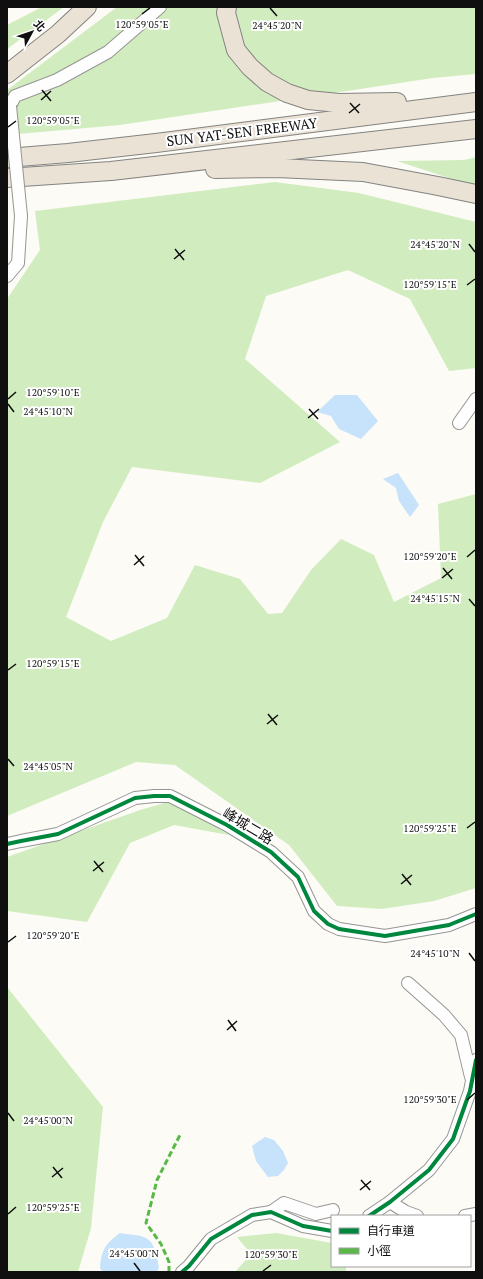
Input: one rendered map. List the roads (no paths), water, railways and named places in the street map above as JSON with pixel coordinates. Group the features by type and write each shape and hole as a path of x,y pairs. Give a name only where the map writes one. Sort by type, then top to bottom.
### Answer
{"highway":[{"path":"7,74 58,34 87,7"},
{"path":"227,7 226,13 236,50 250,67 267,82 287,93 308,100 339,103 448,100 476,102"},
{"name":"SUN YAT-SEN FREEWAY","path":"7,158 156,143 476,102"},
{"name":"SUN YAT-SEN FREEWAY","path":"7,178 111,171 476,129"},
{"path":"111,171 278,168 363,172 476,194"}],"street":[{"path":"7,276 18,263 21,216 10,106 15,96 56,80 108,52 160,7"},
{"path":"459,424 476,398"},
{"name":"峰城二路","path":"7,844 58,834 135,798 170,796 227,826 271,852 298,877 314,911 328,924 339,929 385,936 449,925 476,914"},
{"path":"408,983 444,1015 461,1035 472,1080"},
{"path":"370,1215 390,1202 429,1170 453,1139 470,1091 476,1060"},
{"path":"390,1202 406,1212 414,1215"},
{"path":"182,1272 189,1266 211,1239 252,1215 271,1212 284,1203 316,1214 333,1210"},
{"path":"271,1212 303,1226 331,1231"}],"water":[{"path":"335,395 357,395 378,421 361,439 339,429 331,416 317,412"},
{"path":"398,473 419,505 410,517 399,501 396,488 383,479"},
{"path":"265,1137 274,1140 283,1151 288,1163 278,1176 268,1177 256,1161 252,1146"},
{"path":"120,1233 141,1236 153,1245 159,1268 156,1272 103,1272 100,1268 103,1252 111,1240"}]}
